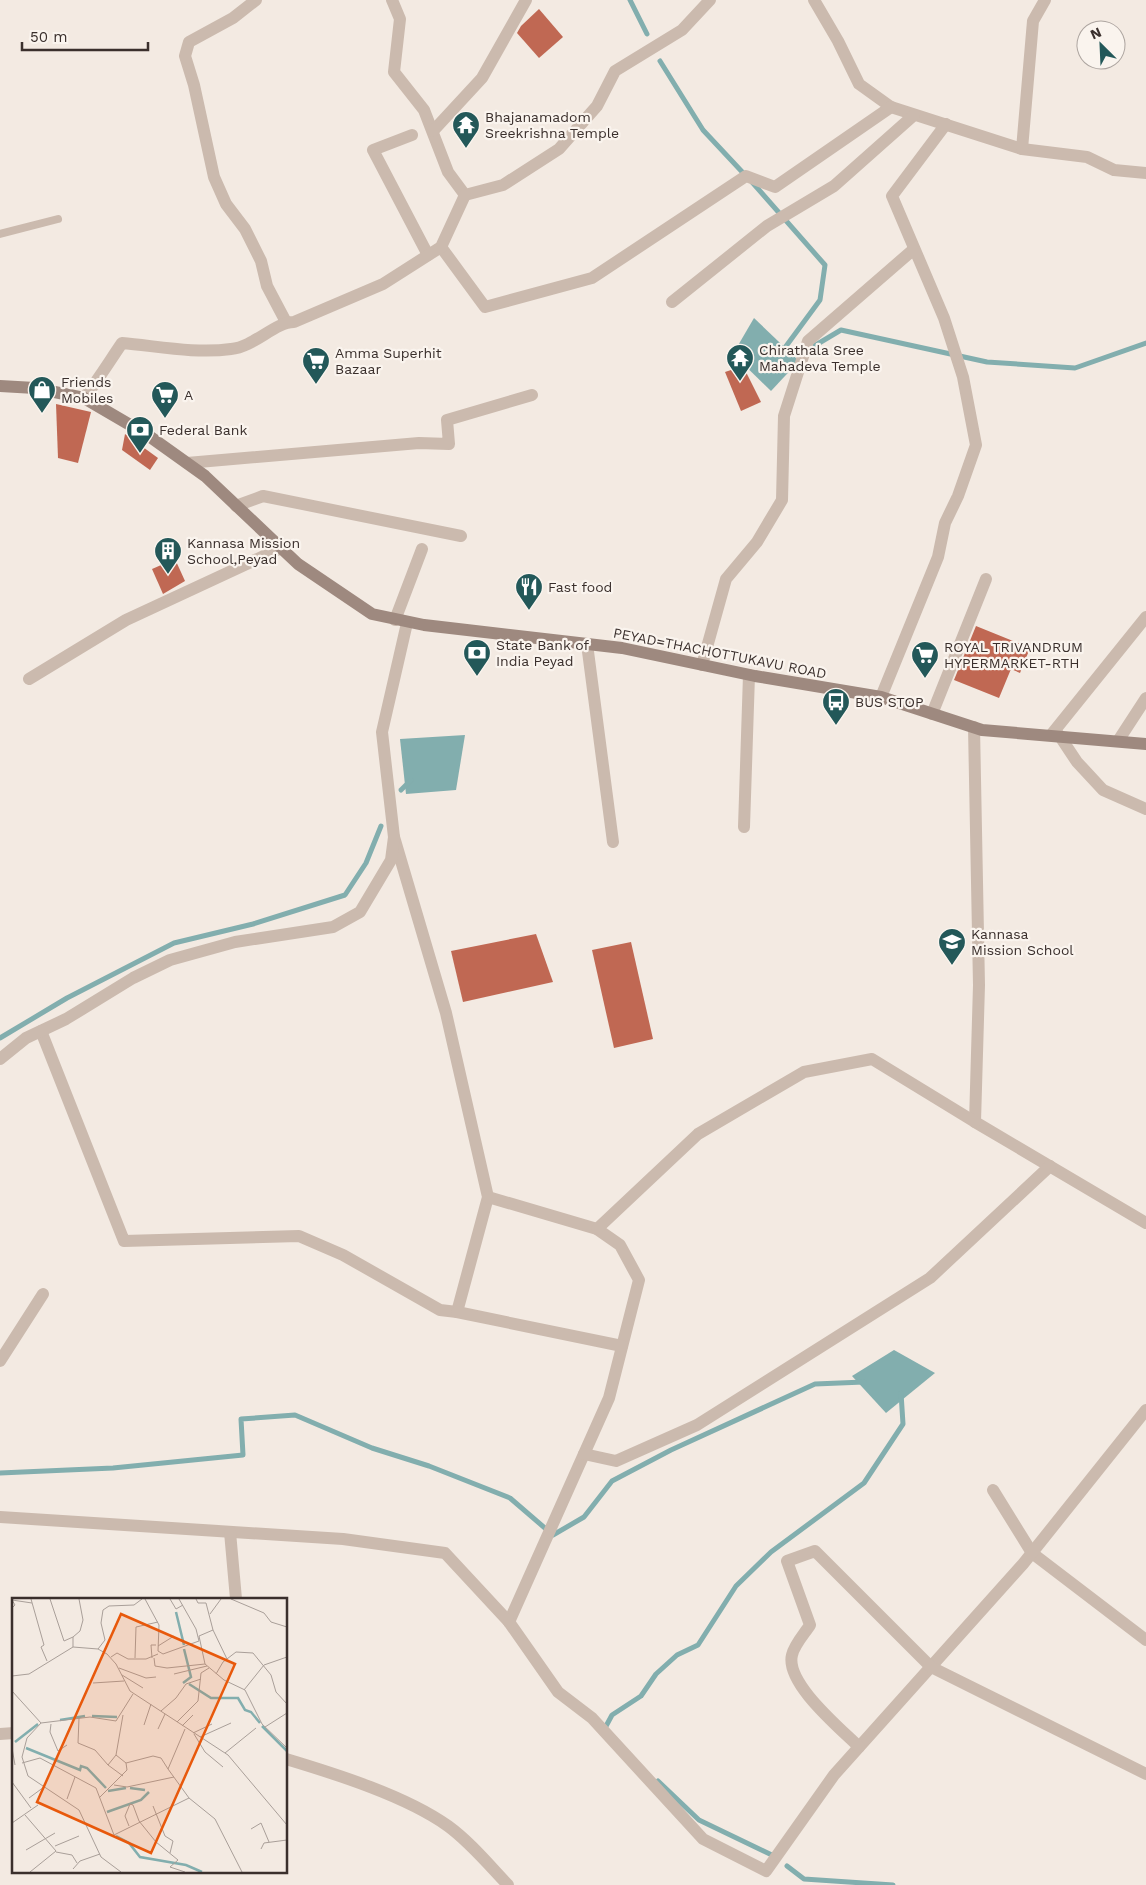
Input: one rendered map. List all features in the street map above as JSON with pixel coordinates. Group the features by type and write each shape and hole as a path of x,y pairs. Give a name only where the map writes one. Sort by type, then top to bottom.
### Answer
{"main road":[{"name":"PEYAD=THACHOTTUKAVU ROAD","path":"0,386 36,388 84,398 149,436 205,476 298,564 372,614 401,622 622,648 749,675 881,697 982,730 1146,744"}],"street":[{"path":"256,0 233,18 189,42 185,56 194,85 214,177 226,204 245,229 261,261 267,286 286,322"},
{"path":"392,0 400,19 394,72 424,110 448,172 465,195"},
{"path":"433,131 482,78 526,0"},
{"path":"465,195 503,185 558,149 598,106 615,71 682,30 710,0"},
{"path":"814,0 838,41 858,84 891,107 1022,149 1087,157 1114,170 1146,173"},
{"path":"1022,149 1032,21 1045,0"},
{"path":"441,247 485,307 592,278 746,176 775,187 891,107"},
{"path":"672,302 773,222 834,186 914,115"},
{"path":"881,697 938,557 946,523 958,496 976,445 963,377 944,318 892,196 946,124"},
{"path":"412,135 373,150 428,255"},
{"path":"84,398 100,378 106,364 122,343 193,350 232,350 254,342 286,322 294,322 382,284 441,247 465,195"},
{"path":"702,665 726,579 757,542 782,500 784,416 808,342 914,248"},
{"path":"186,463 420,443 449,444 446,420 532,395"},
{"path":"236,506 263,496 461,536"},
{"path":"29,680 79,651 126,620 281,548"},
{"path":"422,549 401,622 382,732 394,838 446,1013 488,1197 456,1312"},
{"path":"932,714 986,579"},
{"path":"1146,617 1055,735 1103,790 1146,809"},
{"path":"587,644 612,842"},
{"path":"744,827 749,675"},
{"path":"1118,741 1146,698"},
{"path":"974,727 979,985 975,1122"},
{"path":"0,1058 26,1038 100,1000 132,978 170,960 235,942 333,927 349,921 360,912 391,860 394,838"},
{"path":"41,1031 124,1241 299,1236 343,1255 440,1310 622,1346"},
{"path":"597,1229 698,1134 804,1072 872,1059 1146,1223"},
{"path":"584,1454 616,1461 697,1425 930,1278 1050,1166"},
{"path":"488,1197 597,1229 620,1245 638,1280 609,1398 509,1622"},
{"path":"0,1361 43,1294"},
{"path":"0,1517 343,1539 445,1553 509,1622 558,1692 592,1718 703,1839 766,1871 834,1775 1032,1553 1146,1410"},
{"path":"993,1490 1032,1553 1146,1640"},
{"path":"230,1532 236,1598"},
{"path":"859,1747 808,1695 794,1674 792,1655 810,1625 787,1561 815,1551 931,1667 1146,1774"},
{"path":"288,1760 382,1792 426,1812 449,1827 508,1885"}],"lane":[{"path":"0,234 58,219"}],"water":[{"path":"754,318 799,361 771,391 733,354"},
{"path":"465,735 456,790 406,794 400,739"},
{"path":"894,1350 935,1373 886,1413 852,1376"}],"building":[{"path":"539,9 563,37 539,58 517,33 521,26"},
{"name":"Chirathala Sree Mahadeva Temple","path":"743,366 761,402 741,411 725,372"},
{"path":"56,404 91,412 78,463 58,458"},
{"name":"Federal Bank","path":"125,434 158,458 150,470 122,450"},
{"name":"Kannasa Mission School,Peyad","path":"175,559 185,581 163,594 152,569"},
{"path":"976,626 1030,648 1020,673 1011,669 999,698 954,680"},
{"path":"536,934 553,982 463,1002 451,951"},
{"path":"631,942 653,1039 614,1048 592,950"}],"waterway":[{"path":"630,0 647,34"},
{"path":"660,61 703,130 746,176"},
{"path":"752,182 825,265 820,300 781,353"},
{"path":"809,349 841,330 987,362 1075,368 1146,343"},
{"path":"401,790 411,780"},
{"path":"0,1038 67,998 174,943 253,924 345,895 366,863 381,826"},
{"path":"0,1473 113,1468 243,1455 241,1419 295,1415 372,1448 429,1466 510,1498 553,1535 584,1517 612,1481 671,1450 815,1384 864,1382"},
{"path":"606,1729 612,1715 641,1696 656,1674 677,1655 698,1645 736,1586 771,1552 864,1483 903,1424 901,1393"},
{"path":"658,1781 699,1820 776,1857"},
{"path":"787,1866 804,1879 893,1885"}],"place":[{"name":"Bhajanamadom Sreekrishna Temple","path":"466,149"},
{"name":"Chirathala Sree Mahadeva Temple","path":"740,382"},
{"name":"Amma Superhit Bazaar","path":"316,385"},
{"name":"Friends Mobiles","path":"42,414"},
{"name":"A","path":"165,419"},
{"name":"Federal Bank","path":"140,454"},
{"name":"Kannasa Mission School,Peyad","path":"168,575"},
{"name":"Fast food","path":"529,611"},
{"name":"State Bank of India Peyad","path":"477,677"},
{"name":"ROYAL TRIVANDRUM HYPERMARKET-RTH","path":"925,679"},
{"name":"BUS STOP","path":"836,726"},
{"name":"Kannasa Mission School","path":"952,966"}]}
